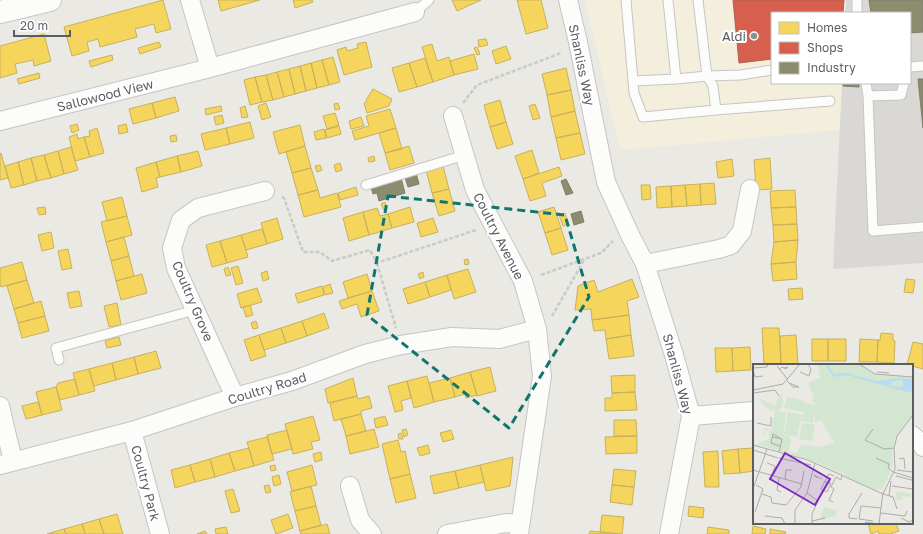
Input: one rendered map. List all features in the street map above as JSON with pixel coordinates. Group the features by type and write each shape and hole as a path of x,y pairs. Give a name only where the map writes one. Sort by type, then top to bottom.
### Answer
{"main road":[{"path":"0,12 50,0"}],"street":[{"path":"190,0 210,68"},
{"name":"Shanliss Way","path":"568,0 578,42 606,182 645,264 674,355 691,416 669,534"},
{"name":"Sallowood View","path":"0,121 210,68 415,12"},
{"name":"Coultry Avenue","path":"447,534 506,523 519,529 542,376 537,330 523,281 475,190 453,116"},
{"path":"645,264 719,249 731,245 742,231 750,188"},
{"name":"Coultry Grove","path":"235,397 176,268 172,248 181,220 198,208 265,191"},
{"name":"Coultry Road","path":"7,463 132,431 235,397 292,381 365,354 401,344 452,337 499,339 537,330"},
{"path":"0,406 7,463"},
{"path":"691,416 753,411"},
{"name":"Coultry Park","path":"132,431 160,534"},
{"path":"913,436 923,447"},
{"path":"350,486 360,520 372,534"}],"lane":[{"path":"415,12 430,0"},
{"path":"626,0 634,93 643,117 830,101"},
{"path":"668,0 676,79"},
{"path":"698,0 706,76 713,86 716,110"},
{"path":"857,0 857,12"},
{"path":"911,67 923,66"},
{"path":"633,81 742,75 771,70"},
{"path":"866,84 868,96 873,231 923,228"},
{"path":"868,96 901,94 904,84"},
{"path":"366,185 465,156"},
{"path":"59,360 56,348 195,310"}],"path":[{"path":"453,116 477,85 567,51"},
{"path":"265,191 284,198 303,252 320,252 332,261 370,250 377,263 401,344"},
{"path":"377,263 493,224"},
{"path":"523,281 600,253 619,238"},
{"path":"552,317 585,259"}],"highlighted area":[{"path":"388,196 565,215 589,297 509,428 367,315"}],"shaded area":[{"path":"585,0 849,0 848,12 771,12 771,84 843,84 840,130 620,150"},
{"path":"846,0 923,0 923,263 833,269 842,84 911,84 911,12 845,12"}],"building: Homes":[{"path":"163,0 171,29 156,33 154,24 135,29 137,37 100,47 98,39 87,42 89,51 72,56 64,27"},
{"path":"218,0 260,0 221,11"},
{"path":"293,0 312,0 313,2 295,8"},
{"path":"452,0 481,0 457,11"},
{"path":"517,0 541,0 548,28 526,34"},
{"path":"44,34 51,61 34,66 33,60 15,64 17,73 0,78 0,46"},
{"path":"486,39 488,45 479,47 478,40"},
{"path":"159,42 161,47 140,54 138,48"},
{"path":"366,42 372,67 344,75 337,50 346,47 347,51 358,48 357,44"},
{"path":"432,44 437,61 449,57 454,75 433,82 422,47"},
{"path":"506,46 511,59 496,64 492,51"},
{"path":"477,47 480,54 477,55 474,48"},
{"path":"474,54 478,69 454,75 450,61"},
{"path":"112,55 113,60 91,67 89,61"},
{"path":"333,57 340,82 329,85 322,60"},
{"path":"425,58 433,82 417,87 409,63"},
{"path":"322,60 329,85 317,88 311,63"},
{"path":"311,63 317,88 306,91 300,66"},
{"path":"409,63 417,87 399,92 392,68"},
{"path":"300,66 306,91 295,94 289,69"},
{"path":"566,68 571,90 547,95 542,74"},
{"path":"289,69 295,94 284,97 277,72"},
{"path":"277,72 284,97 273,100 266,75"},
{"path":"39,73 40,78 19,84 17,79"},
{"path":"266,75 273,100 262,102 255,77"},
{"path":"255,77 262,102 250,105 244,80"},
{"path":"373,89 392,99 389,106 367,113 364,103 367,102 366,100"},
{"path":"571,90 575,111 551,117 547,95"},
{"path":"175,97 179,111 156,118 152,103"},
{"path":"500,100 506,122 490,127 484,105"},
{"path":"152,103 156,118 133,124 129,109"},
{"path":"266,103 271,117 262,120 258,106"},
{"path":"338,103 340,109 335,110 334,104"},
{"path":"535,104 540,118 533,120 529,106"},
{"path":"221,106 222,111 206,115 205,109"},
{"path":"245,106 248,117 242,118 240,108"},
{"path":"390,109 396,128 355,140 352,131 369,126 366,116"},
{"path":"575,111 580,133 556,138 551,117"},
{"path":"335,113 339,125 327,129 323,116"},
{"path":"222,115 224,123 216,125 214,117"},
{"path":"361,117 364,126 351,129 349,121"},
{"path":"250,122 254,138 230,144 226,128"},
{"path":"506,122 513,144 497,149 490,127"},
{"path":"77,124 79,130 72,133 70,126"},
{"path":"126,124 128,132 119,134 118,126"},
{"path":"300,125 305,146 279,154 273,132"},
{"path":"339,126 341,134 327,138 325,130"},
{"path":"97,128 104,153 90,157 84,137 90,136 89,131"},
{"path":"226,128 230,144 205,150 201,134"},
{"path":"396,128 402,149 385,153 379,133"},
{"path":"324,129 326,138 316,140 314,132"},
{"path":"580,133 585,154 561,160 556,138"},
{"path":"77,134 78,139 84,137 90,157 75,161 69,137"},
{"path":"176,135 177,141 171,142 170,136"},
{"path":"305,146 311,168 292,173 286,152"},
{"path":"409,146 414,163 390,170 385,153"},
{"path":"71,147 78,170 64,174 58,151"},
{"path":"532,150 539,173 523,179 515,156"},
{"path":"58,151 64,174 51,178 44,155"},
{"path":"198,151 202,166 181,172 177,156"},
{"path":"1,153 8,178 0,180 0,154"},
{"path":"44,155 51,178 37,181 31,158"},
{"path":"177,156 181,172 160,177 156,162"},
{"path":"374,156 375,161 369,162 368,158"},
{"path":"31,158 37,181 24,185 18,162"},
{"path":"770,158 772,189 756,190 754,160"},
{"path":"732,159 734,176 718,178 716,162"},
{"path":"18,162 24,185 11,188 5,166"},
{"path":"156,162 160,177 156,178 158,187 142,192 136,168"},
{"path":"340,163 342,170 336,172 334,165"},
{"path":"320,165 322,170 317,172 315,166"},
{"path":"443,166 449,189 432,193 426,170"},
{"path":"559,167 562,176 542,183 546,196 530,201 523,179"},
{"path":"311,168 318,190 298,195 292,173"},
{"path":"714,183 716,204 701,205 700,184"},
{"path":"700,184 701,205 687,206 685,185"},
{"path":"641,185 650,185 651,199 642,200"},
{"path":"685,185 687,206 672,207 671,186"},
{"path":"671,186 672,207 657,208 656,187"},
{"path":"356,187 358,195 340,200 338,193"},
{"path":"449,189 455,211 439,216 432,193"},
{"path":"318,190 320,198 337,193 341,207 304,217 298,195"},
{"path":"795,190 796,207 771,208 770,191"},
{"path":"122,197 127,216 107,221 102,202"},
{"path":"385,202 387,209 384,210 381,204"},
{"path":"45,207 46,214 39,215 37,208"},
{"path":"410,207 414,222 392,228 388,214"},
{"path":"554,207 561,228 545,233 538,212"},
{"path":"796,207 797,224 773,225 771,208"},
{"path":"377,208 380,216 388,214 392,228 369,235 363,212"},
{"path":"363,212 369,235 349,241 343,218"},
{"path":"565,213 568,224 563,226 559,215"},
{"path":"127,216 132,235 106,242 101,222"},
{"path":"277,218 283,239 267,244 261,223"},
{"path":"433,218 438,232 421,237 417,223"},
{"path":"797,224 798,240 774,242 773,225"},
{"path":"561,228 568,250 552,255 545,233"},
{"path":"262,229 267,244 246,250 241,235"},
{"path":"51,232 54,248 42,251 38,235"},
{"path":"241,235 248,257 227,263 220,241"},
{"path":"124,237 129,256 111,261 106,242"},
{"path":"798,240 796,262 771,264 774,242"},
{"path":"220,241 227,263 212,267 206,245"},
{"path":"68,249 72,268 62,270 58,251"},
{"path":"129,256 134,276 116,281 111,261"},
{"path":"468,259 469,264 465,265 464,260"},
{"path":"22,262 27,280 1,287 0,268"},
{"path":"796,262 797,279 773,281 771,264"},
{"path":"238,266 243,283 236,285 231,268"},
{"path":"228,267 231,275 226,276 224,269"},
{"path":"468,269 476,292 454,299 447,275"},
{"path":"267,271 269,279 263,281 261,273"},
{"path":"423,272 424,277 420,279 418,274"},
{"path":"142,274 147,293 121,300 116,281"},
{"path":"367,274 372,291 348,298 343,282"},
{"path":"447,275 451,290 430,297 425,282"},
{"path":"632,279 639,297 627,301 629,315 592,320 591,309 575,310 578,286 594,280 598,292"},
{"path":"906,279 915,280 913,293 904,292"},
{"path":"27,280 34,303 14,309 7,286"},
{"path":"425,282 430,297 408,304 403,289"},
{"path":"330,284 333,293 325,295 323,287"},
{"path":"322,286 324,295 298,303 295,294"},
{"path":"257,288 262,302 241,308 237,294"},
{"path":"802,288 803,299 789,300 788,289"},
{"path":"79,291 82,306 70,308 67,293"},
{"path":"372,291 379,311 361,317 357,304 342,309 339,301"},
{"path":"41,301 45,316 18,323 14,309"},
{"path":"117,303 121,325 109,327 104,306"},
{"path":"250,305 253,315 246,317 243,307"},
{"path":"324,313 329,328 307,336 302,321"},
{"path":"629,315 631,335 606,339 605,330 594,331 592,320"},
{"path":"45,316 49,331 22,338 18,323"},
{"path":"256,321 258,328 253,329 251,323"},
{"path":"302,321 307,336 286,343 281,328"},
{"path":"281,328 286,343 264,350 259,335"},
{"path":"762,328 779,328 781,364 764,364"},
{"path":"881,333 893,334 893,340 895,341 894,363 877,362 878,340 880,340"},
{"path":"259,335 266,356 251,361 244,340"},
{"path":"631,335 634,356 609,359 606,339"},
{"path":"796,335 798,364 781,364 780,336"},
{"path":"119,337 121,345 107,348 105,341"},
{"path":"812,339 828,339 828,361 812,361"},
{"path":"828,339 846,339 846,361 828,361"},
{"path":"860,339 878,340 877,362 859,362"},
{"path":"913,342 923,344 923,369 913,366 913,364 907,364"},
{"path":"750,347 751,370 733,371 732,348"},
{"path":"715,348 732,348 733,371 716,372"},
{"path":"156,351 161,368 138,374 134,357"},
{"path":"134,357 138,374 116,380 112,363"},
{"path":"112,363 116,380 94,386 89,369"},
{"path":"490,367 496,391 477,396 470,372"},
{"path":"89,369 95,391 79,395 73,373"},
{"path":"470,372 477,395 466,398 465,394 455,397 450,378"},
{"path":"635,375 635,392 612,393 611,376"},
{"path":"427,376 434,402 414,408 407,381"},
{"path":"353,378 357,396 328,403 325,389"},
{"path":"450,378 455,397 434,402 429,383"},
{"path":"75,379 79,395 60,400 56,387 58,383"},
{"path":"407,381 411,398 401,401 403,410 395,412 388,386"},
{"path":"56,387 62,410 42,415 36,392"},
{"path":"635,392 637,410 605,411 605,398 612,398 612,393"},
{"path":"357,396 358,399 369,396 372,408 361,411 361,414 334,421 330,403"},
{"path":"38,402 42,415 26,419 22,406"},
{"path":"361,414 366,431 346,436 341,419"},
{"path":"313,416 320,440 311,442 313,449 293,454 285,424"},
{"path":"385,416 388,425 376,428 374,419"},
{"path":"614,420 636,420 637,436 614,436"},
{"path":"374,429 379,447 350,454 346,436"},
{"path":"406,429 408,435 404,437 402,430"},
{"path":"287,430 292,449 272,454 267,435"},
{"path":"451,430 454,439 443,442 440,433"},
{"path":"401,433 403,439 399,439 398,434"},
{"path":"637,436 637,453 606,454 605,437"},
{"path":"267,437 274,460 254,466 247,442"},
{"path":"398,440 401,452 405,451 410,474 390,479 382,444"},
{"path":"428,445 430,453 420,456 417,448"},
{"path":"249,448 254,466 235,471 229,453"},
{"path":"753,448 753,471 740,473 738,449"},
{"path":"738,449 740,473 724,474 722,451"},
{"path":"718,451 719,487 705,487 703,452"},
{"path":"321,452 322,460 315,462 313,454"},
{"path":"229,453 235,471 215,477 210,459"},
{"path":"513,457 510,486 486,491 480,465"},
{"path":"210,459 215,477 195,482 190,465"},
{"path":"190,465 195,482 175,488 171,470"},
{"path":"275,465 276,470 271,471 270,466"},
{"path":"312,465 317,485 292,491 287,472"},
{"path":"480,465 484,482 459,488 455,471"},
{"path":"614,469 636,471 634,487 612,485"},
{"path":"455,471 459,488 434,494 430,476"},
{"path":"410,474 416,498 396,503 390,479"},
{"path":"279,475 281,484 274,486 272,477"},
{"path":"269,485 271,492 266,493 264,486"},
{"path":"612,485 634,487 632,505 610,502"},
{"path":"311,486 316,506 295,511 290,492"},
{"path":"233,489 240,511 231,513 225,491"},
{"path":"316,506 321,525 300,531 295,511"},
{"path":"689,506 704,508 703,518 688,516"},
{"path":"117,514 123,534 104,534 99,519"},
{"path":"288,514 293,528 276,534 271,520"},
{"path":"602,515 624,517 622,534 600,532"},
{"path":"99,519 104,534 85,534 82,524"},
{"path":"82,524 85,534 66,534 64,529"},
{"path":"327,524 330,534 301,534 300,531"},
{"path":"868,524 896,524 899,531 890,534 879,534 878,531 871,534"},
{"path":"753,526 766,529 765,534 752,534"},
{"path":"226,527 228,534 216,534 215,529"},
{"path":"708,527 729,530 729,534 707,534"},
{"path":"64,529 66,534 47,534 50,533"},
{"path":"770,529 786,532 785,534 770,534"},
{"path":"205,531 207,534 197,534"},
{"path":"590,531 600,532 617,534 589,534"}],"building: Shops":[{"name":"Aldi","path":"733,0 844,0 843,12 771,12 771,59 739,63"}],"building: Industry":[{"path":"869,0 923,0 923,32 911,33 911,12 871,12"},
{"path":"918,79 923,79 923,128"},
{"path":"843,84 859,84 859,87 843,86"},
{"path":"416,173 419,184 408,187 405,177"},
{"path":"401,178 405,193 379,201 377,193 373,194 371,187"},
{"path":"566,179 573,193 566,195 561,181"},
{"path":"581,211 584,222 574,225 571,214"}],"place":[{"name":"Aldi","path":"754,36"}]}
